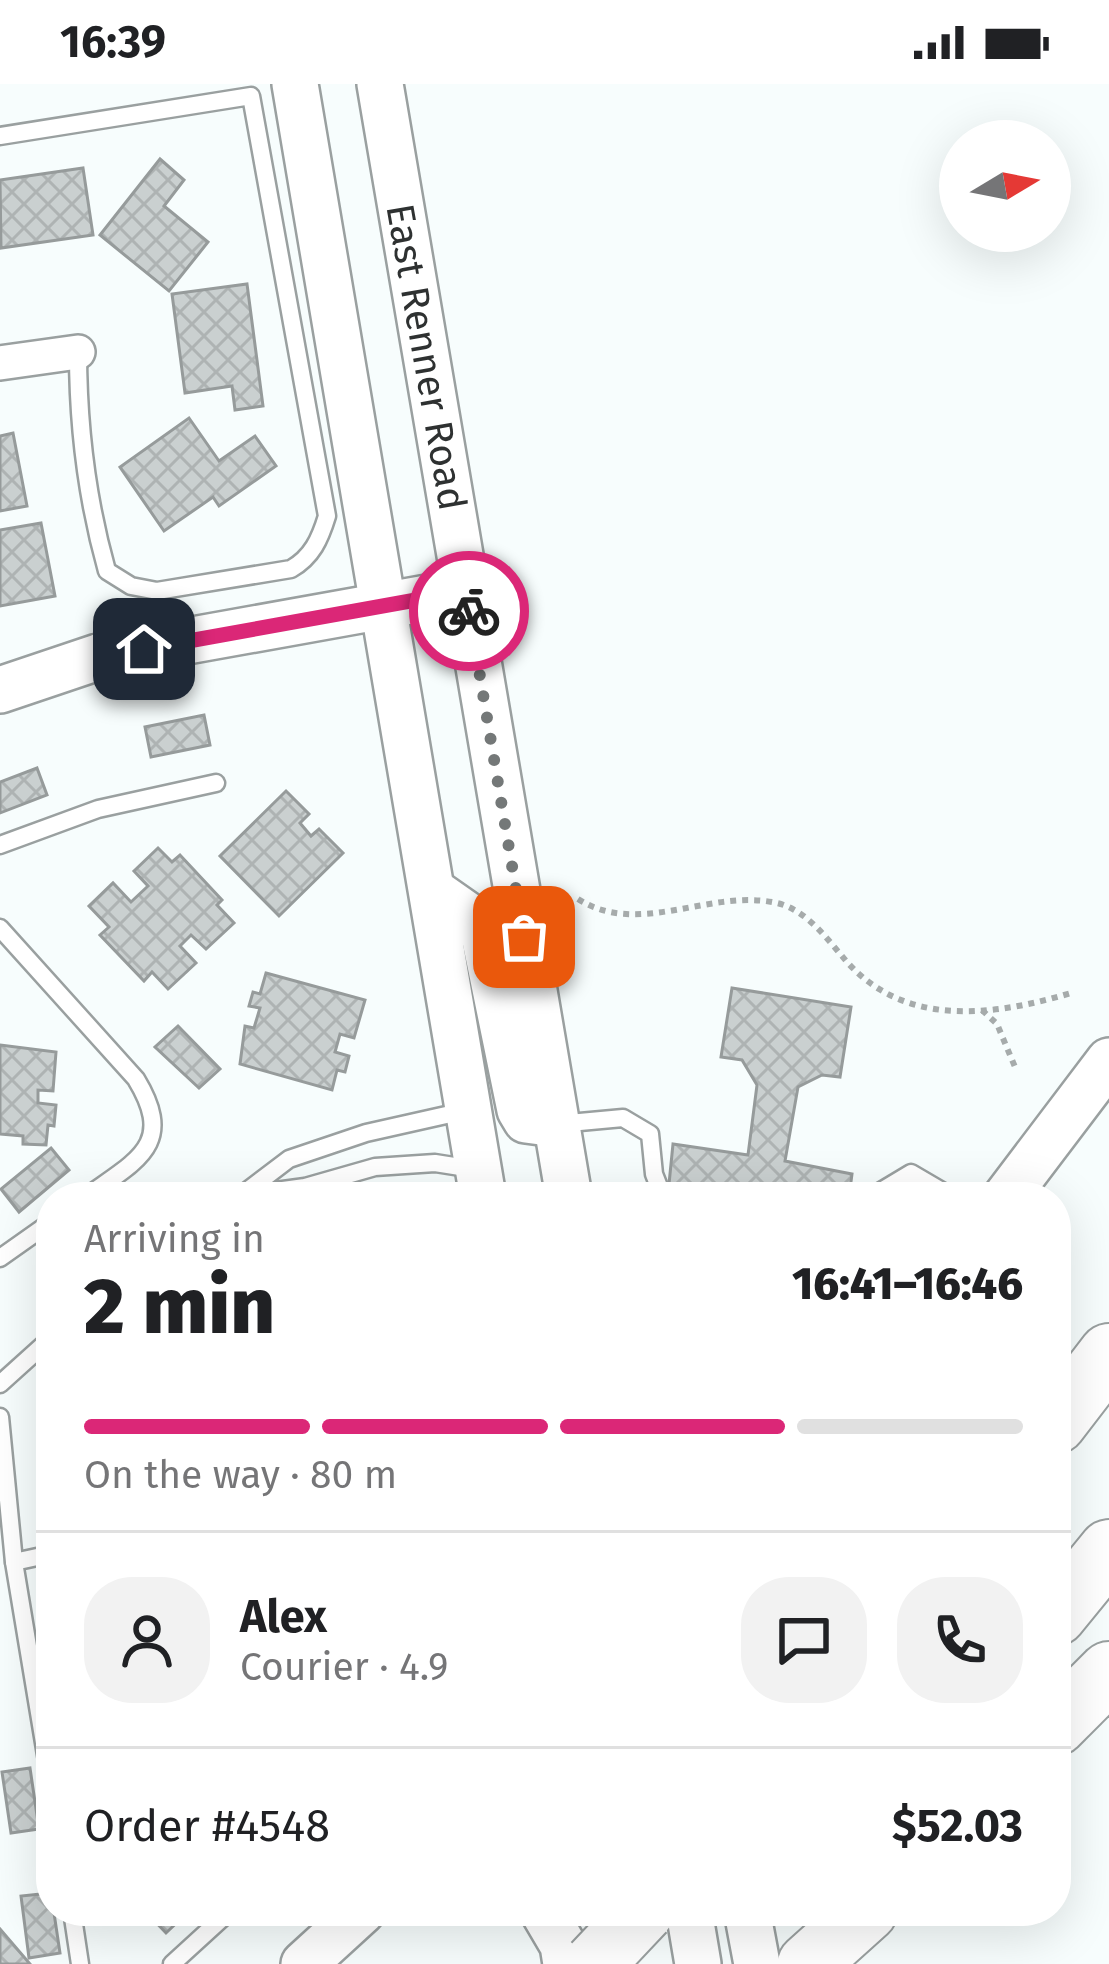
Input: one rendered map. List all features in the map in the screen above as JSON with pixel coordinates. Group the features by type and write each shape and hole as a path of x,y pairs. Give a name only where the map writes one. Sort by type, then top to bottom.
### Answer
{"highway":[{"path":"1071,1403 1109,1354"},
{"path":"1071,1597 1109,1550"},
{"path":"1071,1710 1109,1672"},
{"path":"594,1964 630,1926"},
{"path":"768,1964 832,1932"}],"main road":[{"name":"East Renner Road","path":"296,84 481,1182"},
{"name":"East Renner Road","path":"380,84 566,1182"},
{"path":"0,690 98,657 466,591"},
{"path":"434,892 474,920 484,934 520,1110 526,1120 556,1124"},
{"path":"1017,1182 1109,1061"},
{"path":"304,1964 346,1926"},
{"path":"552,1926 563,1945 566,1964"},
{"path":"607,1926 614,1964"},
{"path":"692,1926 698,1964"},
{"path":"750,1926 757,1964"}],"street":[{"path":"0,363 78,352"}],"lane":[{"path":"0,136 251,96 327,516 321,537 305,561 291,569 157,591 131,586 107,571 96,532 78,413 78,352"},
{"path":"0,845 98,809 216,783"},
{"path":"0,928 136,1079 151,1105 152,1141 107,1182"},
{"path":"260,1182 289,1159 366,1132 471,1109"},
{"path":"556,1124 623,1118 650,1135 657,1182"},
{"path":"322,1182 375,1166 435,1163 479,1182"},
{"path":"897,1182 911,1174 925,1182"},
{"path":"0,1258 36,1233"},
{"path":"0,1384 36,1352"},
{"path":"0,1417 14,1562 36,1695"},
{"path":"14,1562 36,1557"},
{"path":"74,1926 80,1964"},
{"path":"172,1964 214,1926"}],"path":[{"path":"578,899 598,912 630,916 701,904 778,903 807,918 859,975 888,998 928,1010 1020,1007 1071,993"},
{"path":"982,1010 997,1024 1016,1067"}],"building":[{"path":"160,159 184,180 164,206 208,242 169,291 100,235"},
{"path":"83,168 93,235 1,248 0,180"},
{"path":"247,284 263,406 235,410 232,386 185,393 172,294"},
{"path":"189,418 219,461 255,436 276,466 219,506 213,497 164,531 120,467"},
{"path":"13,433 27,506 0,511 0,436"},
{"path":"41,523 55,596 0,606 0,530"},
{"path":"204,715 210,745 151,757 145,727"},
{"path":"37,768 47,795 0,813 0,782"},
{"path":"286,791 309,814 300,823 311,836 319,829 343,853 279,916 220,856"},
{"path":"158,848 172,862 180,855 222,900 217,905 234,923 206,949 191,935 180,946 196,963 168,989 152,972 144,981 100,935 109,927 89,906 113,883 131,902 148,886 134,871"},
{"path":"266,973 365,1000 354,1038 340,1034 335,1052 349,1056 345,1072 337,1070 332,1090 240,1064 245,1026 254,1028 260,1008 249,1006 253,992 260,994"},
{"path":"732,988 851,1007 840,1077 822,1075 798,1087 785,1161 852,1174 851,1182 669,1182 673,1144 748,1155 757,1085 742,1060 721,1057"},
{"path":"178,1026 220,1069 199,1088 155,1047"},
{"path":"0,1045 56,1052 53,1091 38,1090 38,1103 56,1105 46,1145 23,1144 23,1136 0,1134"},
{"path":"51,1148 69,1170 55,1182 36,1182 36,1198 19,1212 1,1189"},
{"path":"30,1768 36,1829 11,1833 2,1772"},
{"path":"36,1894 36,1926 56,1926 60,1953 29,1958 21,1896"},
{"path":"0,1929 30,1964 0,1964"}],"way so far":[{"path":"469,611 524,937"}],"route":[{"path":"144,649 466,591 469,611"}]}
